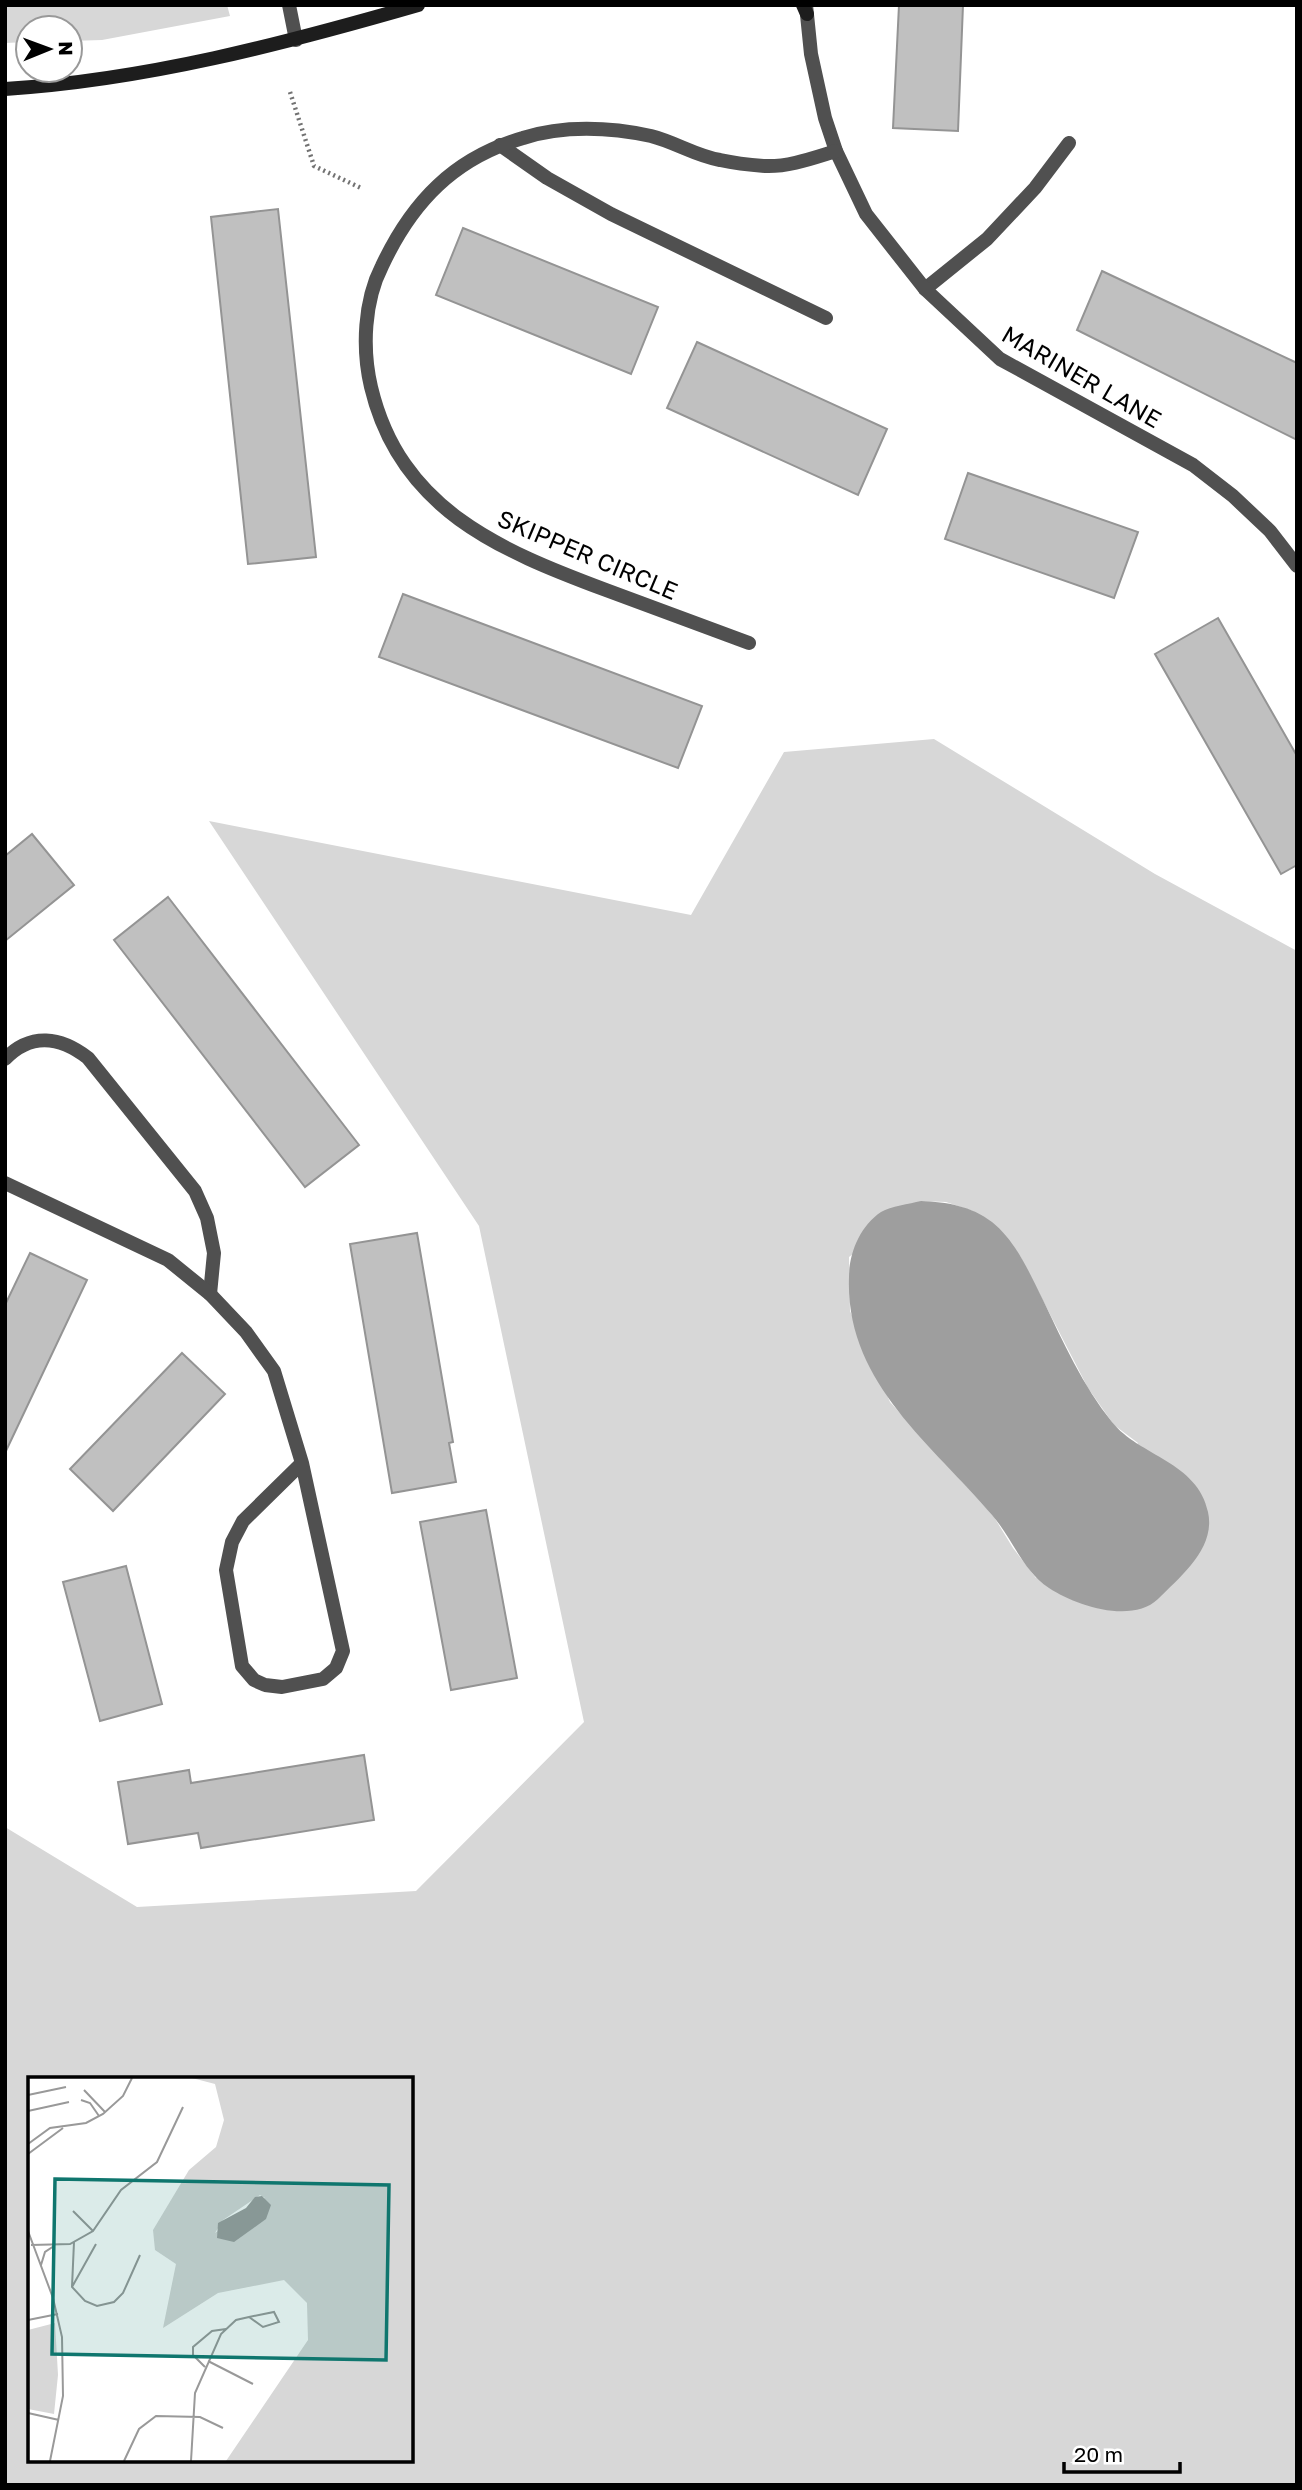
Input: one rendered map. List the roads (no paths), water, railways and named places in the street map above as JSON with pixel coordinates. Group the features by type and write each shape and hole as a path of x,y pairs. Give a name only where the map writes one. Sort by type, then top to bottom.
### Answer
{"street":[{"path":"289,5 296,40"},
{"path":"5,89 153,71 296,40 418,5"},
{"name":"MARINER LANE","path":"806,8 814,67 825,118 836,151 866,214 925,289 1000,359 1193,465 1233,496 1270,531 1297,566"},
{"name":"SKIPPER CIRCLE","path":"749,643 560,573 501,546 462,523 426,493 398,456 377,415 367,372 366,328 376,276 395,237 426,195 458,167 500,145 527,136 570,129 607,129 653,136 719,160 766,166 798,162 836,151"},
{"path":"925,289 987,239 1035,188 1069,143"},
{"path":"500,145 547,178 611,214 826,318"},
{"path":"5,1059 14,1050 34,1041 57,1041 74,1047 88,1058 195,1191 207,1218 214,1254 210,1294"},
{"path":"5,1183 168,1260 210,1294 246,1332 274,1371 302,1462 343,1651 336,1668 323,1679 282,1687 265,1685 254,1680 242,1666 226,1570 232,1542 243,1521 302,1462"}]}
